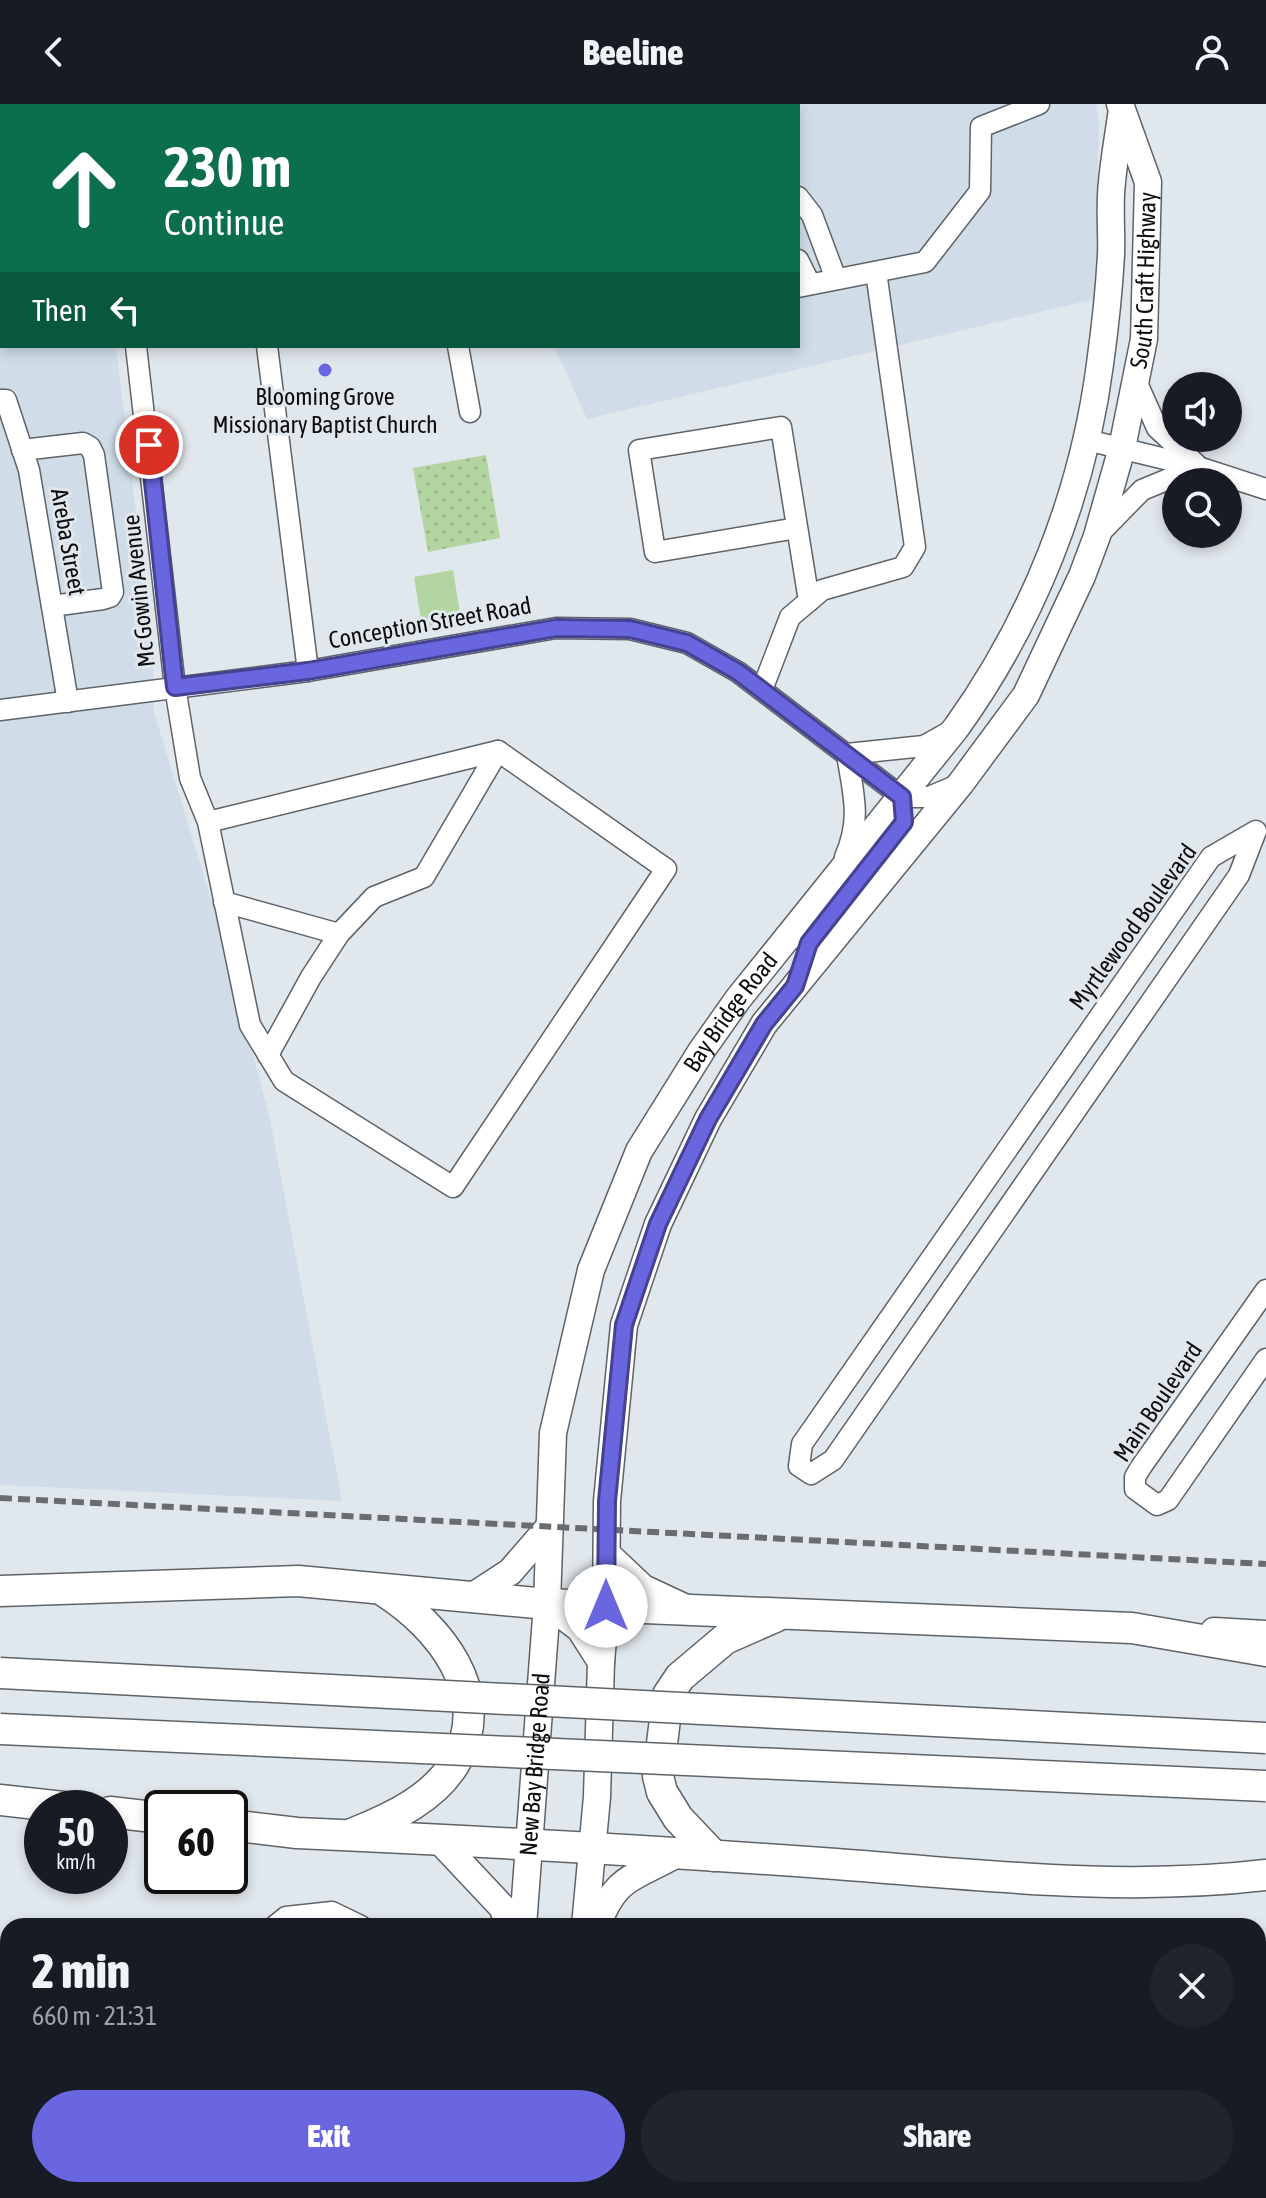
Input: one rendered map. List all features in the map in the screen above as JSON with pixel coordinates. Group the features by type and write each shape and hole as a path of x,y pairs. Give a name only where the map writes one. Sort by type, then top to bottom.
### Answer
{"highway":[{"path":"0,1591 298,1581 547,1604 1132,1628 1266,1651"},
{"path":"348,1835 403,1811 419,1800 457,1760 468,1730 469,1710 453,1659 445,1645 415,1613 380,1588"},
{"path":"714,1856 678,1818 662,1792 658,1776 668,1695 680,1677 725,1639 784,1613"},
{"path":"0,1673 1266,1738"},
{"path":"0,1729 1266,1786"},
{"path":"0,1800 24,1803"},
{"path":"248,1827 297,1833 714,1856 1091,1883 1215,1881 1266,1875"}],"main road":[{"name":"South Craft Highway","path":"1121,109 1148,182 1144,339 1122,448"},
{"name":"South Craft Highway","path":"1087,440 1100,365 1111,256 1111,183 1121,109"},
{"name":"Bay Bridge Road","path":"547,1604 553,1433 591,1270 639,1151 738,999 902,797 980,695 1030,604 1067,514 1087,440"},
{"name":"Bay Bridge Road","path":"586,1918 597,1797 606,1606 607,1501 624,1325 658,1224 708,1119 764,1024 961,783 1026,695 1082,576 1122,448"},
{"path":"795,986 809,943 904,822 902,797"},
{"path":"470,1598 510,1572 549,1527"},
{"path":"607,1554 643,1588 692,1610"},
{"path":"547,1604 580,1629 601,1662"},
{"name":"New Bay Bridge Road","path":"524,1918 547,1604"},
{"path":"1132,1628 1266,1634"},
{"path":"439,1840 503,1908 506,1918"},
{"path":"600,1918 606,1902 622,1882 677,1854"},
{"path":"1215,1881 1266,1884"}],"street":[{"path":"804,285 925,262 980,191 981,127 1039,104"},
{"path":"800,200 812,215 836,279"},
{"path":"762,690 790,617 822,590 903,567 915,547 876,272"},
{"name":"Mc Gowin Avenue","path":"136,348 175,687 190,778 208,822 250,1025 284,1081 453,1187 666,869 498,751"},
{"path":"267,348 308,671"},
{"path":"458,348 470,412"},
{"path":"1137,383 1157,428 1198,467"},
{"name":"Areba Street","path":"0,400 6,400 29,470 68,702"},
{"path":"797,528 655,552 639,450 781,427 809,601"},
{"path":"1087,440 1198,467 1266,489"},
{"path":"22,450 83,443 90,447 94,455 113,592 103,599 52,606"},
{"path":"1097,536 1142,490 1198,467"},
{"name":"Conception Street Road","path":"0,710 308,671 556,628 630,629 687,643 738,672 902,797"},
{"path":"836,878 855,835 856,812 847,754 924,746 956,728"},
{"path":"208,822 498,751"},
{"path":"268,1055 339,934 374,897 424,877 498,751"},
{"path":"902,797 929,797 961,783"},
{"name":"Myrtlewood Boulevard","path":"1261,836 1239,875 833,1460 811,1474 799,1466 802,1444 1211,857 1261,836"},
{"path":"224,902 339,934"},
{"name":"Main Boulevard","path":"1266,1290 1141,1467 1135,1477 1135,1489 1157,1505 1168,1500 1266,1359"},
{"path":"301,1918 332,1912 344,1918"}],"shaded area":[{"path":"800,104 1096,104 1099,120 1095,299 587,419 555,348 800,348"},
{"path":"0,348 116,348 153,654 154,712 221,932 270,1119 342,1501 0,1485"}],"green space":[{"path":"486,455 500,538 428,552 413,468"},
{"path":"453,570 462,625 423,632 414,577"}],"railway":[{"path":"0,1498 1266,1564"}],"place":[{"name":"Blooming Grove Missionary Baptist Church","path":"325,370"}],"route":[{"path":"149,445 175,687 308,671 556,628 630,629 687,643 738,672 902,797 904,822 809,943 795,986 764,1024 708,1119 658,1224 624,1325 607,1501 606,1606"}]}
